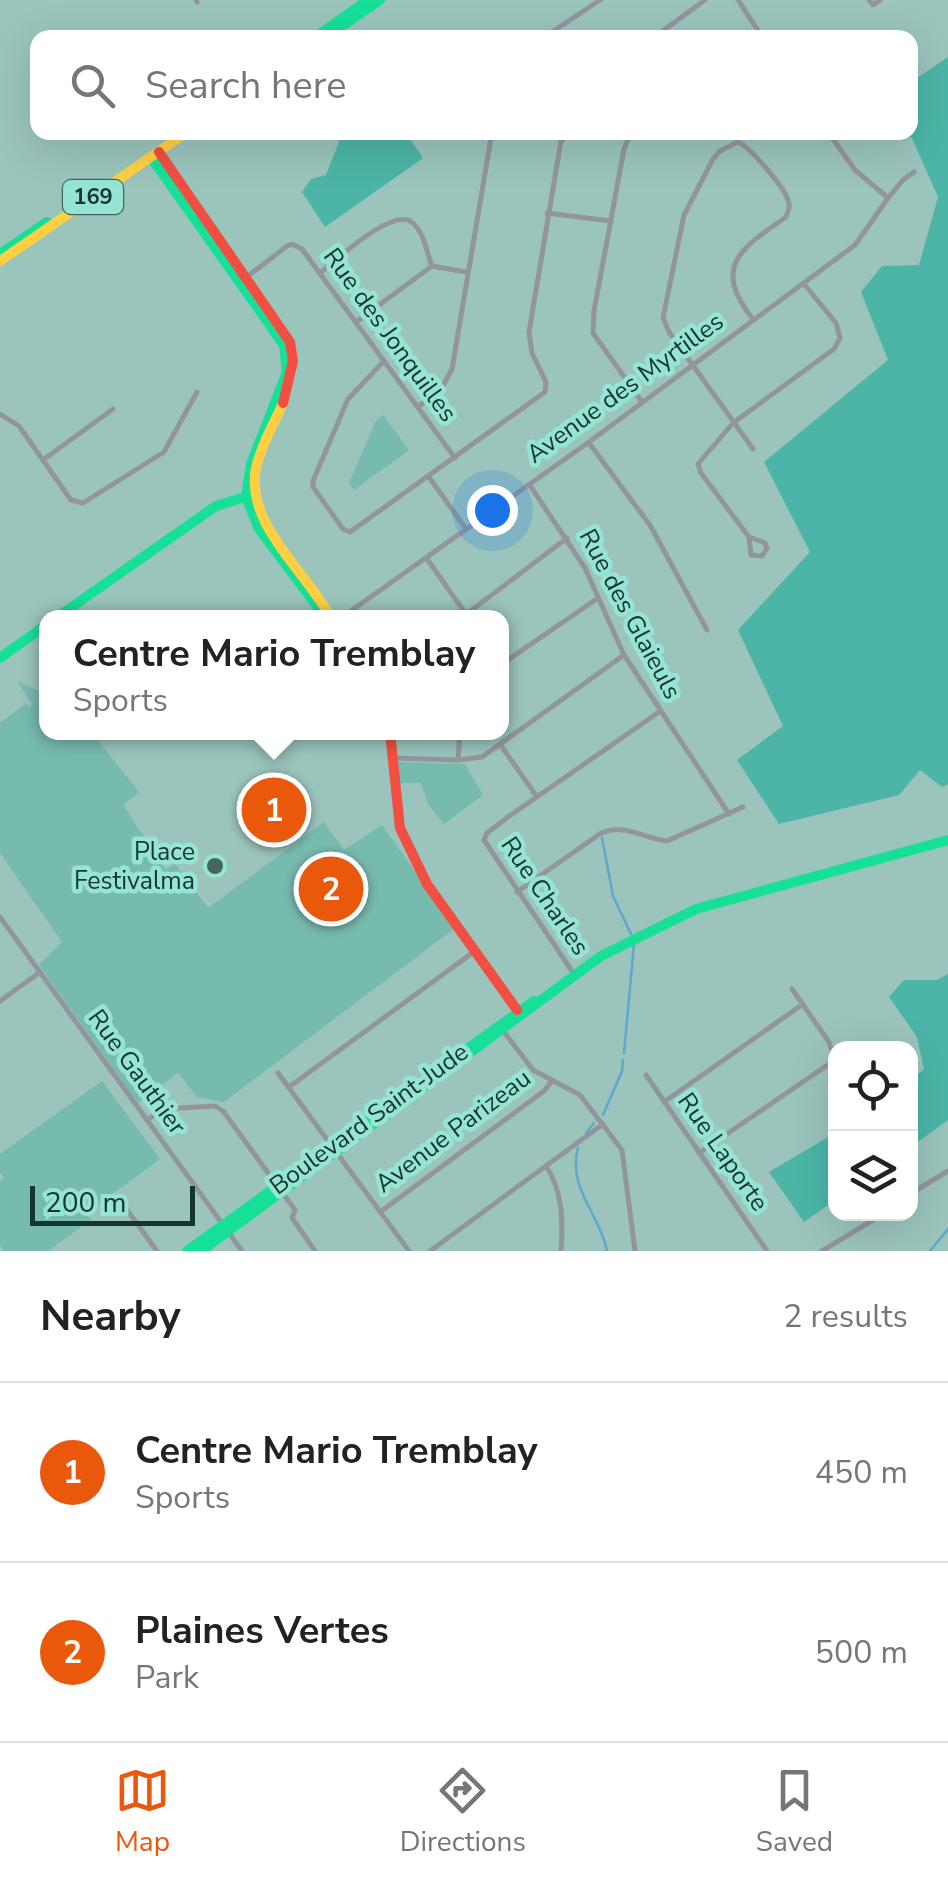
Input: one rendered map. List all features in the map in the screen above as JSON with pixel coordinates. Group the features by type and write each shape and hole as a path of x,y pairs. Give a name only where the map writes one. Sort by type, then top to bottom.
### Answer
{"street":[{"path":"325,30 368,0"},
{"path":"337,30 380,0"},
{"path":"555,30 600,0"},
{"path":"664,30 705,0"},
{"path":"738,0 758,30"},
{"path":"870,0 873,5 880,0"},
{"name":"169","path":"0,258 171,140"},
{"name":"169","path":"0,258 173,140"},
{"path":"418,407 448,380 491,140"},
{"path":"628,140 593,333 642,402"},
{"path":"834,140 856,170 888,198"},
{"path":"384,361 348,399 313,480 313,488 343,530 350,532 545,392 546,382 534,359 528,332 560,141"},
{"path":"752,449 668,332 663,318 684,215 714,159 738,142 755,156 789,206 786,216 748,242 735,266 736,296 753,319"},
{"path":"155,154 284,345 288,364 251,464 250,495 259,529 323,610"},
{"name":"Avenue des Myrtilles","path":"352,610 589,442 855,245 888,198 914,172"},
{"path":"547,213 611,221"},
{"path":"320,272 397,218 413,223 432,266"},
{"name":"Rue des Jonquilles","path":"243,280 292,244 302,249 455,458"},
{"path":"356,322 432,266 466,272"},
{"path":"749,538 749,552 756,558 762,556 767,548 764,543 749,538 698,464 733,423 834,349 840,338 836,323 804,284"},
{"path":"0,414 19,426 72,500 84,503 164,452 197,392"},
{"path":"43,460 113,408"},
{"path":"589,442 650,524 707,630"},
{"path":"428,477 466,529"},
{"name":"Rue des Glaieuls","path":"530,484 568,538 624,655 729,814"},
{"path":"67,610 216,506 250,495"},
{"path":"472,610 568,538"},
{"path":"427,558 460,610"},
{"path":"509,659 598,598"},
{"path":"0,657 39,629"},
{"path":"509,738 624,655"},
{"path":"500,744 537,796 659,712"},
{"path":"391,740 400,828 426,884 519,1013"},
{"path":"458,760 459,740"},
{"path":"392,758 482,757 506,740"},
{"name":"Rue Charles","path":"537,796 487,833 484,840 574,974"},
{"path":"517,892 613,828 667,841 743,807"},
{"name":"Boulevard Saint-Jude","path":"186,1251 225,1228 601,956 696,909 948,840"},
{"name":"Rue Gauthier","path":"0,917 242,1251"},
{"path":"289,1088 475,952"},
{"path":"0,1001 40,972"},
{"path":"792,988 828,1041"},
{"path":"664,1102 803,1004"},
{"path":"501,1027 534,1070 580,1095 622,1150 635,1251"},
{"path":"700,1153 828,1062"},
{"path":"278,1073 409,1251"},
{"name":"Rue Laporte","path":"646,1076 767,1251"},
{"name":"Avenue Parizeau","path":"380,1212 551,1082"},
{"path":"146,1120 163,1109 215,1106 223,1111 295,1210 292,1218 315,1251"},
{"path":"430,1251 604,1124"},
{"path":"546,1166 557,1183 561,1200 562,1251"},
{"path":"918,1189 948,1172"},
{"path":"124,1206 157,1251"},
{"path":"822,1251 871,1221"},
{"name":"Boulevard Saint-Jude","path":"201,1251 225,1228"}],"green space":[{"path":"948,57 948,784 942,787 920,770 899,795 779,824 737,760 783,726 738,630 810,552 764,462 888,360 861,292 882,266 919,265 938,197 913,140 918,140 918,77"},
{"path":"340,140 411,140 423,158 325,227 302,192 311,179 326,175"},
{"path":"383,415 409,450 354,490 349,483 376,421"},
{"path":"17,681 39,691 39,740 98,740 139,792 123,805 166,870 175,864 208,908 324,822 344,850 382,825 455,928 224,1102 197,1097 178,1073 138,1103 39,965 62,942 0,853 0,723 26,703 30,708 32,704"},
{"path":"398,762 465,764 483,795 444,824 428,804 421,783 398,783"},
{"path":"948,974 948,1120 918,1142 918,1074 924,1069 917,1037 889,997 904,980 937,980"},
{"path":"102,1081 160,1159 86,1213 91,1220 48,1251 4,1251 0,1245 0,1181 4,1178 0,1154"},
{"path":"828,1137 828,1205 804,1222 769,1172"}],"waterway":[{"path":"602,838 613,896 631,934"},
{"path":"624,1053 634,944"},
{"path":"603,1115 623,1060"},
{"path":"586,1133 594,1123"},
{"path":"578,1148 580,1188 607,1251"},
{"path":"930,1251 948,1229"}],"traffic: fast":[{"path":"325,30 368,0"},
{"path":"337,30 380,0"},
{"path":"151,157 284,345 287,372 251,464 246,497 259,529 320,610"},
{"path":"0,254 47,222"},
{"path":"67,610 216,506 248,496"},
{"path":"0,658 39,630"},
{"path":"201,1251 601,956 696,909 948,840"},
{"path":"187,1251 534,1001"}],"traffic: slow":[{"path":"0,261 175,140"},
{"path":"283,403 258,459 255,489 260,509 280,547 326,610"}],"traffic: jam":[{"path":"159,152 290,342 293,361 283,403"},
{"path":"391,740 400,828 427,884 517,1010"}],"place":[{"name":"Centre Mario Tremblay","path":"274,810"},
{"name":"Place Festivalma","path":"215,866"},
{"name":"Plaines Vertes","path":"331,889"}]}
